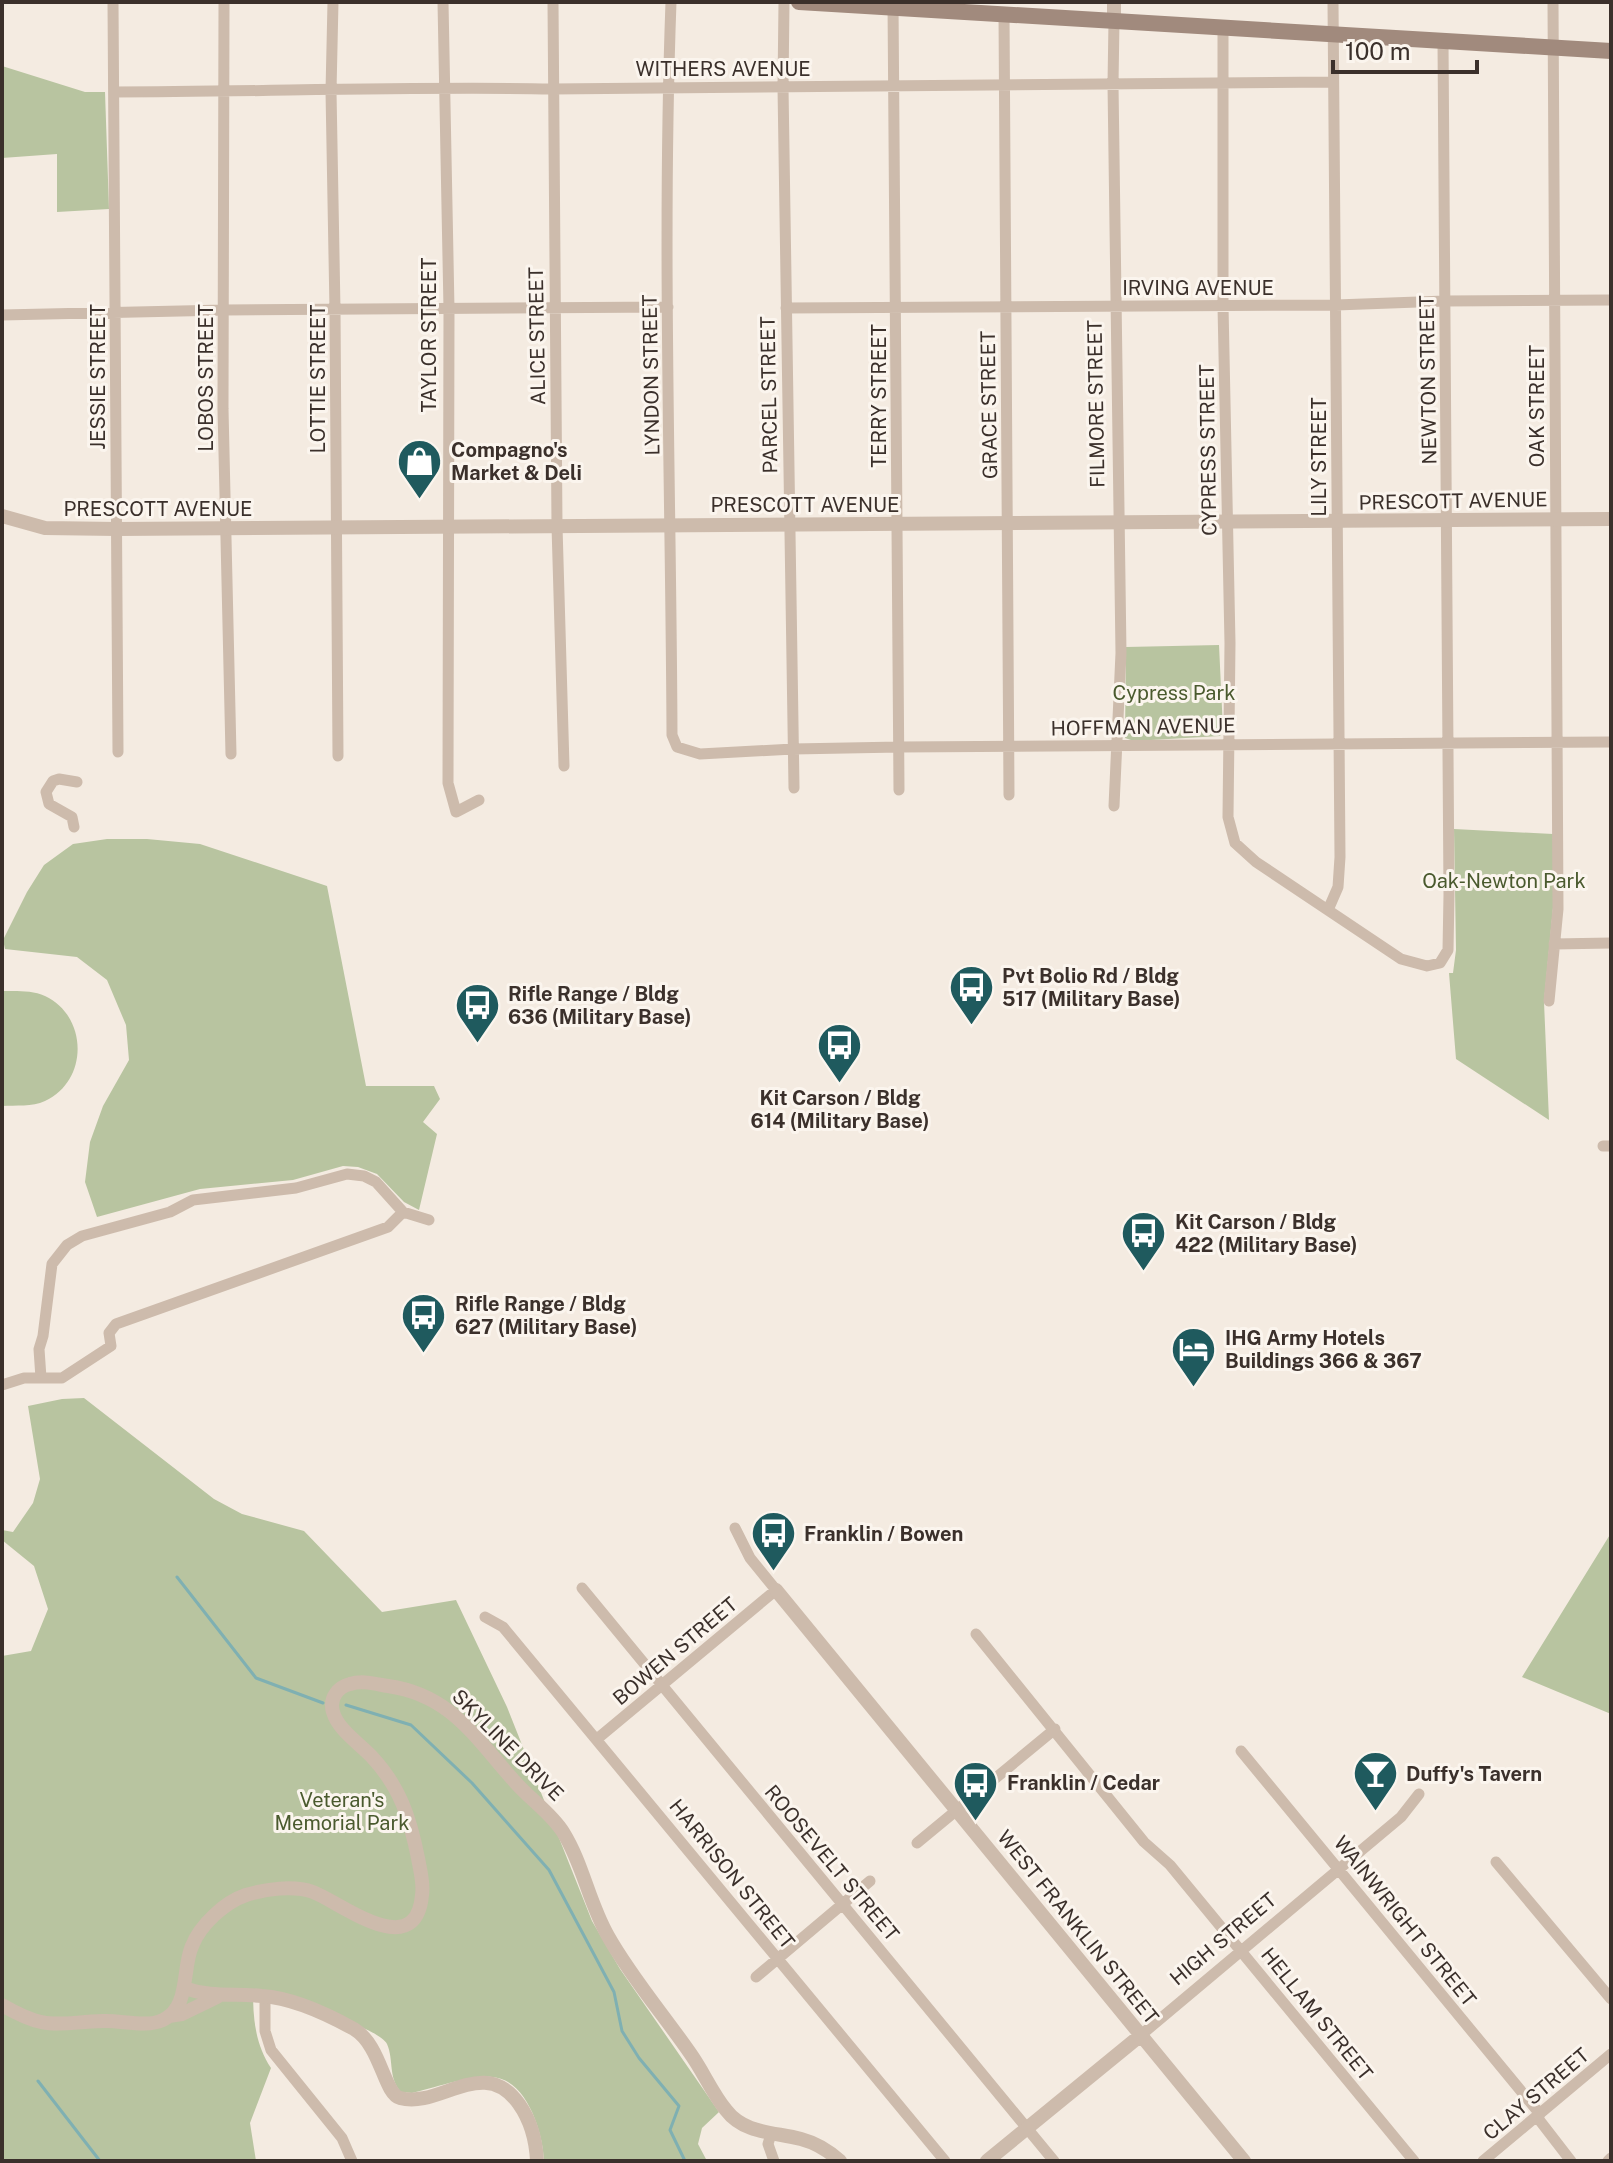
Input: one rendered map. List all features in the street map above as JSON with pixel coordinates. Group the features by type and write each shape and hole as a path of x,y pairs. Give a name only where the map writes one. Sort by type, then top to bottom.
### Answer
{"main road":[{"path":"799,2 893,4 1004,14 1611,51"}],"street":[{"name":"JESSIE STREET","path":"113,2 118,752"},
{"name":"LOBOS STREET","path":"224,2 223,409 231,754"},
{"name":"LOTTIE STREET","path":"333,2 331,91 338,756"},
{"name":"TAYLOR STREET","path":"443,2 449,309 448,783 456,812 479,800"},
{"name":"ALICE STREET","path":"553,2 557,526 564,766"},
{"name":"LYNDON STREET","path":"671,2 667,87 668,307 672,735 677,747"},
{"name":"PARCEL STREET","path":"784,2 788,524 794,788"},
{"name":"FILMORE STREET","path":"1114,2 1121,653 1114,806"},
{"name":"LILY STREET","path":"1328,910 1338,887 1340,857 1333,2"},
{"name":"OAK STREET","path":"1549,1001 1558,909 1553,2"},
{"name":"TERRY STREET","path":"893,4 899,790"},
{"name":"GRACE STREET","path":"1004,14 1009,795"},
{"name":"CYPRESS STREET","path":"1223,27 1223,306 1231,835 1239,849 1256,862 1401,959 1415,965 1435,965 1445,958"},
{"name":"NEWTON STREET","path":"1443,41 1449,895 1448,950 1445,958"},
{"name":"WITHERS AVENUE","path":"114,92 1333,82"},
{"name":"IRVING AVENUE","path":"786,308 1611,300"},
{"path":"2,315 668,307"},
{"name":"PRESCOTT AVENUE","path":"2,516 45,528 117,529 1611,519"},
{"name":"HOFFMAN AVENUE","path":"677,747 700,754 900,747 1611,742"},
{"path":"74,827 72,817 49,804 46,792 53,781 59,779 77,782"},
{"path":"1554,944 1611,943"},
{"path":"41,1378 39,1349 50,1271 61,1250 75,1239 170,1212 193,1200 297,1188 347,1174 364,1176 376,1182 403,1212 429,1220"},
{"path":"2,1385 24,1378 62,1378 111,1346 109,1333 116,1324 388,1227 403,1212"},
{"name":"WEST FRANKLIN STREET","path":"735,1528 750,1558 1244,2161"},
{"name":"ROOSEVELT STREET","path":"582,1588 1054,2161"},
{"name":"BOWEN STREET","path":"597,1739 776,1590"},
{"name":"HARRISON STREET","path":"485,1617 503,1627 945,2161"},
{"name":"HELLAM STREET","path":"976,1634 1144,1842 1170,1865 1414,2161"},
{"name":"SKYLINE DRIVE","path":"169,2016 184,1988 192,1945 225,1907 246,1895 285,1888 312,1892 386,1927 401,1925 416,1914 422,1896 422,1877 401,1796 385,1772 340,1725 331,1705 338,1691 352,1683 367,1682 409,1690 449,1709 562,1830 608,1937 697,2062 723,2107 741,2124 771,2134"},
{"path":"917,1843 1055,1729"},
{"name":"WAINWRIGHT STREET","path":"1241,1751 1538,2116 1571,2161"},
{"name":"HIGH STREET","path":"987,2161 1401,1817 1419,1794"},
{"path":"1496,1862 1611,1999"},
{"path":"756,1977 870,1881"},
{"path":"186,1968 213,1996"},
{"path":"184,1988 213,1996 265,1996 305,2007 364,2036 379,2059 390,2092 397,2097 423,2096 478,2083 491,2083 507,2091 520,2106 531,2125 537,2161"},
{"path":"2,2005 49,2026 107,2021 152,2023 182,2014 213,1996"},
{"path":"265,1996 265,2031 271,2050 342,2138 352,2161"},
{"name":"CLAY STREET","path":"1483,2161 1611,2054"},
{"path":"774,2161 768,2144 771,2134 804,2139 836,2160"}],"green space":[{"path":"2,66 85,92 105,92 109,209 57,212 57,154 2,158"},
{"name":"Cypress Park","path":"1219,645 1223,730 1220,736 1134,741 1125,738 1126,647"},
{"name":"Oak-Newton Park","path":"1454,829 1553,834 1553,908 1544,1002 1549,1120 1456,1059 1449,973 1453,973 1456,950"},
{"path":"107,839 200,844 327,886 366,1086 434,1086 440,1099 423,1122 437,1134 419,1210 404,1202 377,1174 358,1167 343,1166 293,1180 200,1189 97,1217 85,1182 90,1142 103,1106 129,1060 126,1025 107,980 77,957 5,949 3,940 44,865 73,844"},
{"path":"2,991 45,996 59,1005 75,1033 78,1048 70,1079 59,1092 40,1103 2,1106"},
{"name":"Veteran's Memorial Park","path":"84,1398 214,1499 242,1514 304,1531 382,1612 456,1600 507,1707 592,1921 620,1969 719,2112 702,2128 698,2144 707,2161 544,2161 531,2109 515,2087 504,2080 474,2078 412,2093 401,2092 394,2081 387,2044 380,2037 325,2013 253,1990 256,2030 261,2050 271,2068 250,2123 256,2161 2,2161 2,1656 31,1651 48,1609 34,1566 2,1540 2,1530 13,1532 33,1503 40,1479 28,1406"},
{"path":"1611,1533 1611,1714 1522,1677"}],"waterway":[{"path":"177,1577 256,1678 323,1703"},
{"path":"346,1705 411,1725 472,1783 549,1870 614,1992 622,2031 639,2058 679,2106 670,2130 685,2161"},
{"path":"38,2081 100,2161"}],"place":[{"name":"Compagno's Market & Deli","path":"420,500"},
{"name":"Pvt Bolio Rd / Bldg 517 (Military Base)","path":"971,1026"},
{"name":"Rifle Range / Bldg 636 (Military Base)","path":"477,1045"},
{"name":"Kit Carson / Bldg 614 (Military Base)","path":"840,1085"},
{"name":"Kit Carson / Bldg 422 (Military Base)","path":"1144,1272"},
{"name":"Rifle Range / Bldg 627 (Military Base)","path":"424,1354"},
{"name":"IHG Army Hotels Buildings 366 & 367","path":"1194,1389"},
{"name":"Franklin / Bowen","path":"773,1573"},
{"name":"Duffy's Tavern","path":"1375,1813"},
{"name":"Franklin / Cedar","path":"976,1822"}]}
